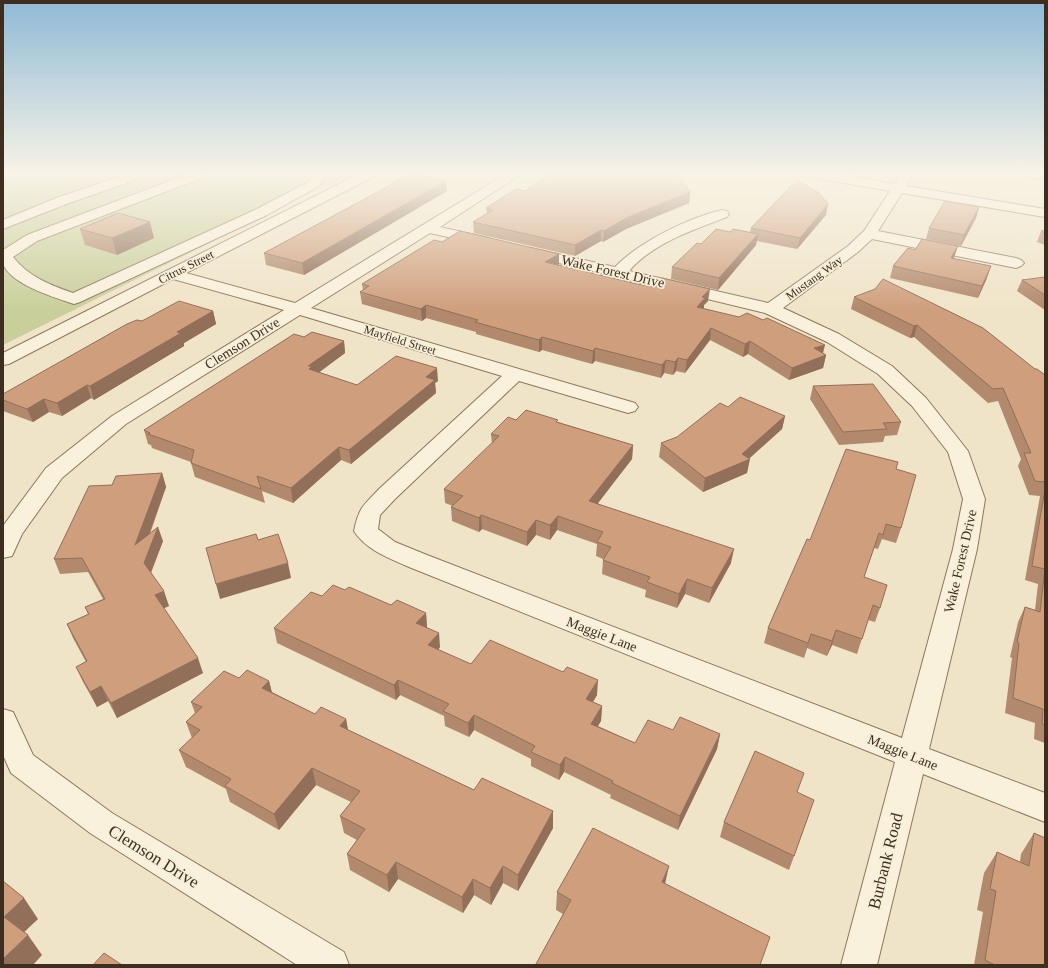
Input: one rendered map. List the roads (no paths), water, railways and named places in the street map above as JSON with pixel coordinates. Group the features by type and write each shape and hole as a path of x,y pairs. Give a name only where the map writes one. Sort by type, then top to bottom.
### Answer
{"street":[{"path":"3,225 17,219"},
{"path":"81,219 32,238 4,256 16,271 39,286 74,298 246,219"},
{"name":"Citrus Street","path":"3,360 280,219"},
{"name":"Clemson Drive","path":"3,550 11,532 54,474 119,420 442,219"},
{"path":"619,272 636,255 686,228 709,219"},
{"name":"Mustang Way","path":"771,309 854,249 869,234 878,219"},
{"name":"Wake Forest Drive","path":"428,228 771,309 833,338 885,370 919,402 958,451 974,499 964,550 912,756"},
{"path":"869,234 1016,263"},
{"name":"Mayfield Street","path":"171,274 297,309 514,375 628,407"},
{"name":"Maggie Lane","path":"514,375 387,494 369,513 366,531 387,548 418,561 1045,808"},
{"name":"Clemson Drive","path":"3,721 22,764 100,823 331,965"},
{"name":"Burbank Road","path":"859,965 912,756"}]}
